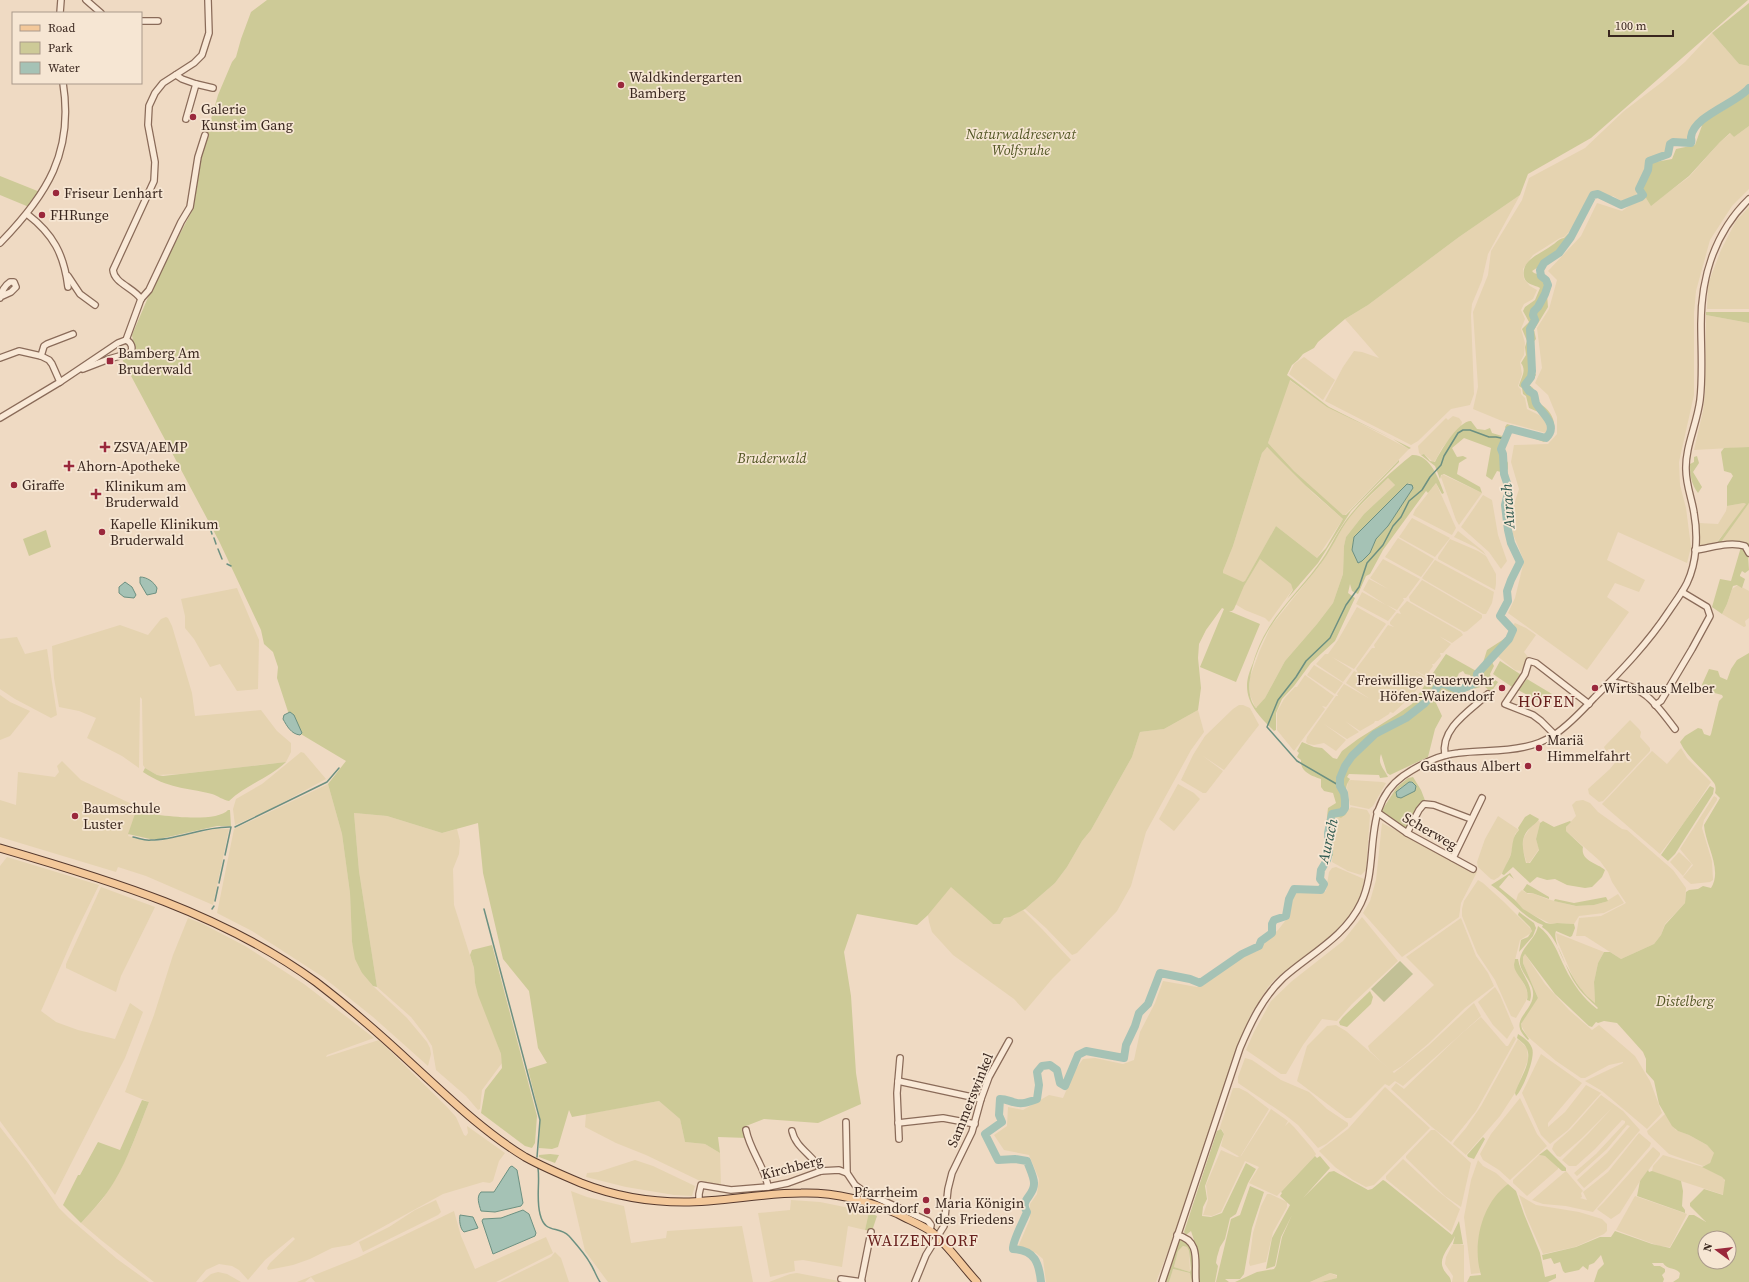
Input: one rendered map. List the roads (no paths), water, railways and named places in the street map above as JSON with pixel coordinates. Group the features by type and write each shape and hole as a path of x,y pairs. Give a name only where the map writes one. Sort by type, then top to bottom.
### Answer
{"main road":[{"path":"0,848 83,872 140,891 207,920 273,955 295,968 338,999 393,1046 474,1120 513,1149 548,1169 585,1184 627,1197 671,1201 699,1201 799,1193 831,1194 861,1200 886,1209 930,1231 938,1237 977,1282"}],"street":[{"path":"60,12 61,0"},
{"path":"86,0 100,12"},
{"path":"140,299 133,290 116,278 113,270 130,237 154,181 155,162 148,125 149,106 158,88 198,59 205,48 209,30 208,0"},
{"path":"142,21 158,21"},
{"path":"176,75 196,84 213,88"},
{"path":"0,243 27,214 46,187 62,147 67,118 64,84"},
{"path":"186,119 196,84"},
{"path":"0,418 76,372 118,343 126,340 140,303 140,299 149,290 181,222 190,207 198,157 205,135"},
{"path":"1162,1282 1240,1048 1248,1029 1255,1014 1272,990 1295,969 1336,936 1357,911 1367,889 1370,875 1376,815 1384,797 1395,783 1421,766 1445,755 1515,749 1543,741 1555,735 1573,720 1611,682 1658,627 1688,582 1695,550 1696,528 1687,485 1686,462 1700,396 1701,312 1706,272 1721,236 1738,211 1749,200"},
{"path":"27,214 38,223 54,242 60,253 67,274 68,287"},
{"path":"67,274 80,294 95,305"},
{"path":"41,356 44,346 73,334"},
{"path":"76,372 109,359 130,353 132,349 131,344 126,340"},
{"path":"0,358 19,351 41,356 49,360 60,382"},
{"path":"1695,550 1738,545 1745,546 1749,553"},
{"path":"1655,705 1661,701 1710,616 1707,607 1682,592"},
{"path":"1555,735 1533,715 1505,704 1525,674 1528,661 1536,663 1589,704"},
{"path":"1611,682 1639,690 1655,705 1674,728"},
{"path":"1445,755 1445,744 1449,731 1488,694"},
{"path":"1453,858 1482,798"},
{"path":"1407,833 1419,810 1424,804 1434,805 1471,819"},
{"name":"Scherweg","path":"1376,815 1473,868"},
{"name":"Sammerswinkel","path":"915,1282 926,1255 942,1230 945,1221 947,1193 952,1173 975,1124 981,1099 989,1077 1009,1041"},
{"path":"900,1058 898,1081 898,1122 900,1139"},
{"path":"898,1081 981,1099"},
{"path":"898,1122 943,1118 975,1124"},
{"path":"846,1122 847,1174 855,1185 866,1193 928,1221 931,1225 930,1231"},
{"path":"746,1130 748,1142 764,1171 768,1187"},
{"path":"792,1131 796,1142 819,1165 821,1171"},
{"name":"Kirchberg","path":"699,1201 701,1185 731,1190 768,1187 788,1183 821,1171 834,1169 847,1174"},
{"path":"841,1278 861,1282 871,1232"},
{"path":"1178,1235 1188,1238 1193,1246 1196,1256 1196,1282"}],"water":[{"path":"1407,484 1412,485 1413,488 1388,526 1376,539 1370,553 1358,563 1352,550 1354,537"},
{"path":"140,577 150,580 154,584 157,588 156,593 147,595 140,583"},
{"path":"125,582 132,587 136,595 134,598 124,597 119,593 119,587"},
{"path":"290,712 294,715 302,733 300,735 292,731 283,719 284,715"},
{"path":"1409,782 1412,782 1416,786 1415,791 1401,798 1397,797 1396,792"},
{"path":"512,1166 517,1170 523,1203 521,1206 495,1212 481,1211 478,1201 479,1194 481,1192 494,1192"},
{"path":"523,1210 529,1214 536,1233 535,1236 493,1254 482,1221 483,1219 501,1218"},
{"path":"460,1215 473,1217 478,1228 464,1232 460,1224"}],"waterway":[{"name":"Aurach","path":"1041,1282 1037,1263 1031,1255 1026,1252 1013,1249 1016,1237 1027,1212 1025,1208 1026,1201 1034,1187 1034,1181 1027,1161 1015,1159 998,1160 985,1134 1002,1122 999,1115 1000,1099 1016,1103 1028,1102 1037,1099 1039,1085 1037,1072 1042,1066 1050,1065 1057,1070 1060,1083 1065,1086 1078,1055 1086,1051 1124,1058 1126,1045 1139,1013 1148,1004 1160,973 1190,979 1200,983 1242,954 1259,946 1261,941 1272,933 1272,924 1274,920 1286,916 1289,899 1294,889 1321,890 1324,884 1320,879 1321,870 1327,860 1329,852 1328,833 1332,814 1342,812 1345,808 1344,793 1340,786 1340,778 1345,766 1352,756 1375,734 1406,718 1425,703 1440,682 1459,690 1476,683 1477,674 1509,639 1513,630 1500,616 1508,601 1507,591 1520,562 1511,543 1508,530 1505,505 1509,489 1504,474 1503,454 1501,449 1509,430 1511,429 1546,438 1550,433 1551,428 1548,419 1538,407 1534,394 1529,391 1525,385 1531,377 1532,371 1530,329 1535,320 1533,315 1545,294 1548,285 1546,280 1541,276 1540,270 1544,263 1559,253 1571,237 1593,195 1598,194 1621,205 1641,197 1643,195 1639,189 1648,170 1649,161 1668,154 1670,144 1673,142 1691,143 1691,137 1694,129 1699,123 1716,110 1743,94 1749,88"},
{"path":"1340,786 1297,761 1267,727 1278,700 1296,677 1306,661 1330,638 1346,605 1359,587 1367,563 1383,545 1393,526 1401,517 1409,501 1422,490 1430,477 1441,465 1444,456 1458,433 1463,430 1470,430 1489,437 1506,439"},
{"path":"214,538 216,544"},
{"path":"218,549 222,559"},
{"path":"227,564 231,566"},
{"path":"235,827 327,782 339,768"},
{"path":"133,837 146,840 171,838 221,827 231,827 225,855"},
{"path":"219,883 224,860"},
{"path":"215,901 218,887"},
{"path":"484,909 540,1120 537,1157"},
{"path":"538,1168 538,1202 542,1221 548,1227 561,1231 569,1236 588,1260 600,1282"}],"place":[{"name":"Waldkindergarten Bamberg","path":"621,85"},
{"name":"Galerie Kunst im Gang","path":"193,117"},
{"name":"Friseur Lenhart","path":"56,193"},
{"name":"FHRunge","path":"42,215"},
{"name":"Bamberg Am Bruderwald","path":"110,361"},
{"name":"ZSVA/AEMP","path":"105,447"},
{"name":"Ahorn-Apotheke","path":"69,466"},
{"name":"Giraffe","path":"14,485"},
{"name":"Klinikum am Bruderwald","path":"96,494"},
{"name":"Kapelle Klinikum Bruderwald","path":"102,532"},
{"name":"Freiwillige Feuerwehr Höfen-Waizendorf","path":"1502,688"},
{"name":"Wirtshaus Melber","path":"1595,688"},
{"name":"Mariä Himmelfahrt","path":"1539,748"},
{"name":"Gasthaus Albert","path":"1528,766"},
{"name":"Baumschule Luster","path":"75,816"},
{"name":"Pfarrheim Waizendorf","path":"926,1200"},
{"name":"Maria Königin des Friedens","path":"927,1211"}],"district":[{"name":"HÖFEN","path":"1547,701"},
{"name":"WAIZENDORF","path":"923,1240"}],"park label":[{"name":"Naturwaldreservat Wolfsruhe","path":"1021,142"},
{"name":"Bruderwald","path":"772,458"},
{"name":"Distelberg","path":"1685,1001"}]}
